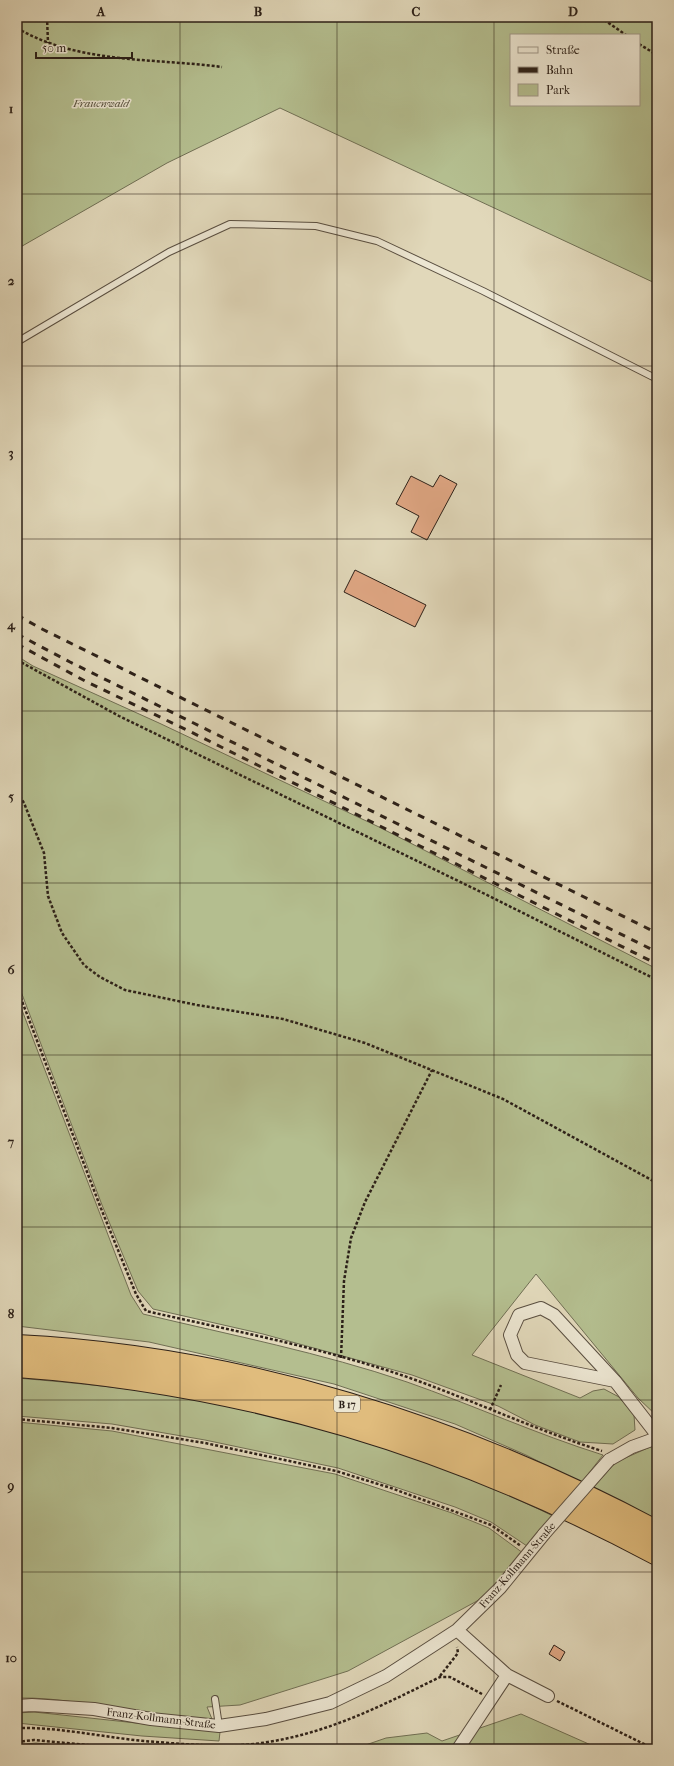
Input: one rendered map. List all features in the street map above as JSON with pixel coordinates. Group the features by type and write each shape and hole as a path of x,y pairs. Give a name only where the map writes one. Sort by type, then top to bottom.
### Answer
{"highway":[{"name":"B 17","path":"17,1346 100,1354 197,1369 261,1382 336,1401 450,1438 521,1466 609,1506 657,1532"},
{"name":"B 17","path":"17,1366 90,1373 200,1389 325,1418 444,1456 513,1484 600,1524 657,1554"}],"street":[{"path":"616,1381 525,1363 517,1355 510,1335 519,1315 542,1308 554,1315 616,1381 657,1436"},
{"name":"Franz-Kollmann-Straße","path":"17,1706 32,1705 94,1710 151,1719 220,1726 266,1719 330,1703 386,1676 457,1630 500,1588 544,1534 612,1457 657,1436"},
{"path":"457,1630 507,1675 548,1696"},
{"path":"458,1749 507,1675"}],"lane":[{"path":"17,342 169,252 230,224 316,226 377,241 483,291 657,379"},
{"path":"215,1699 220,1726"}],"path":[{"path":"48,17 48,43"},
{"path":"600,17 625,34"},
{"path":"17,28 48,43 93,54 222,67"},
{"path":"640,45 657,55"},
{"path":"17,660 119,716 657,980"},
{"path":"17,792 24,803 44,853 48,896 62,933 84,965 100,977 125,990 198,1005 283,1019 365,1042 503,1099 657,1183"},
{"path":"17,988 100,1206 136,1294 146,1311 273,1340 409,1378 612,1457"},
{"path":"341,1358 344,1281 351,1238 365,1202 432,1070"},
{"path":"490,1410 501,1385"},
{"path":"17,1419 112,1428 204,1443 336,1471 398,1490 491,1525 529,1552"},
{"path":"440,1677 458,1652 457,1630"},
{"path":"548,1696 654,1749"},
{"path":"17,1742 34,1740 130,1749"}],"green space":[{"name":"Frauenwald","path":"17,17 657,17 657,284 280,108 167,163 17,249"},
{"path":"17,656 33,666 159,723 379,827 657,969 657,1416 638,1398 536,1274 472,1355 580,1398 593,1391 604,1389 619,1397 634,1415 635,1430 613,1444 580,1442 535,1425 498,1406 412,1375 263,1334 153,1309 138,1291 102,1205 17,981"},
{"path":"17,997 131,1295 143,1314 276,1345 375,1372 432,1391 553,1438 603,1455 581,1483 526,1455 455,1424 334,1384 149,1342 17,1326"},
{"path":"17,1378 152,1392 197,1399 302,1424 375,1445 448,1470 483,1484 553,1516 527,1546 491,1522 455,1507 338,1468 205,1440 112,1424 17,1416"},
{"path":"17,1422 112,1431 335,1474 452,1513 489,1528 523,1553 497,1584 477,1601 348,1671 240,1705 207,1707 212,1719 134,1712 51,1699 17,1698"},
{"path":"657,1444 657,1521 592,1489 616,1462"},
{"path":"34,1712 220,1732 219,1741 142,1736 17,1723 17,1713"},
{"path":"521,1714 600,1749 354,1749 386,1738 427,1733 442,1741"},
{"path":"36,1743 96,1749 17,1749 17,1745"}],"building":[{"path":"440,475 457,484 427,540 411,532 419,516 396,504 411,476 433,487"},
{"path":"355,570 426,605 415,627 344,592"},
{"path":"554,1645 565,1652 560,1661 549,1654"}],"railway":[{"path":"17,615 42,629 657,933"},
{"path":"17,634 70,662 657,952"},
{"path":"17,644 85,681 189,731 657,964"}]}
